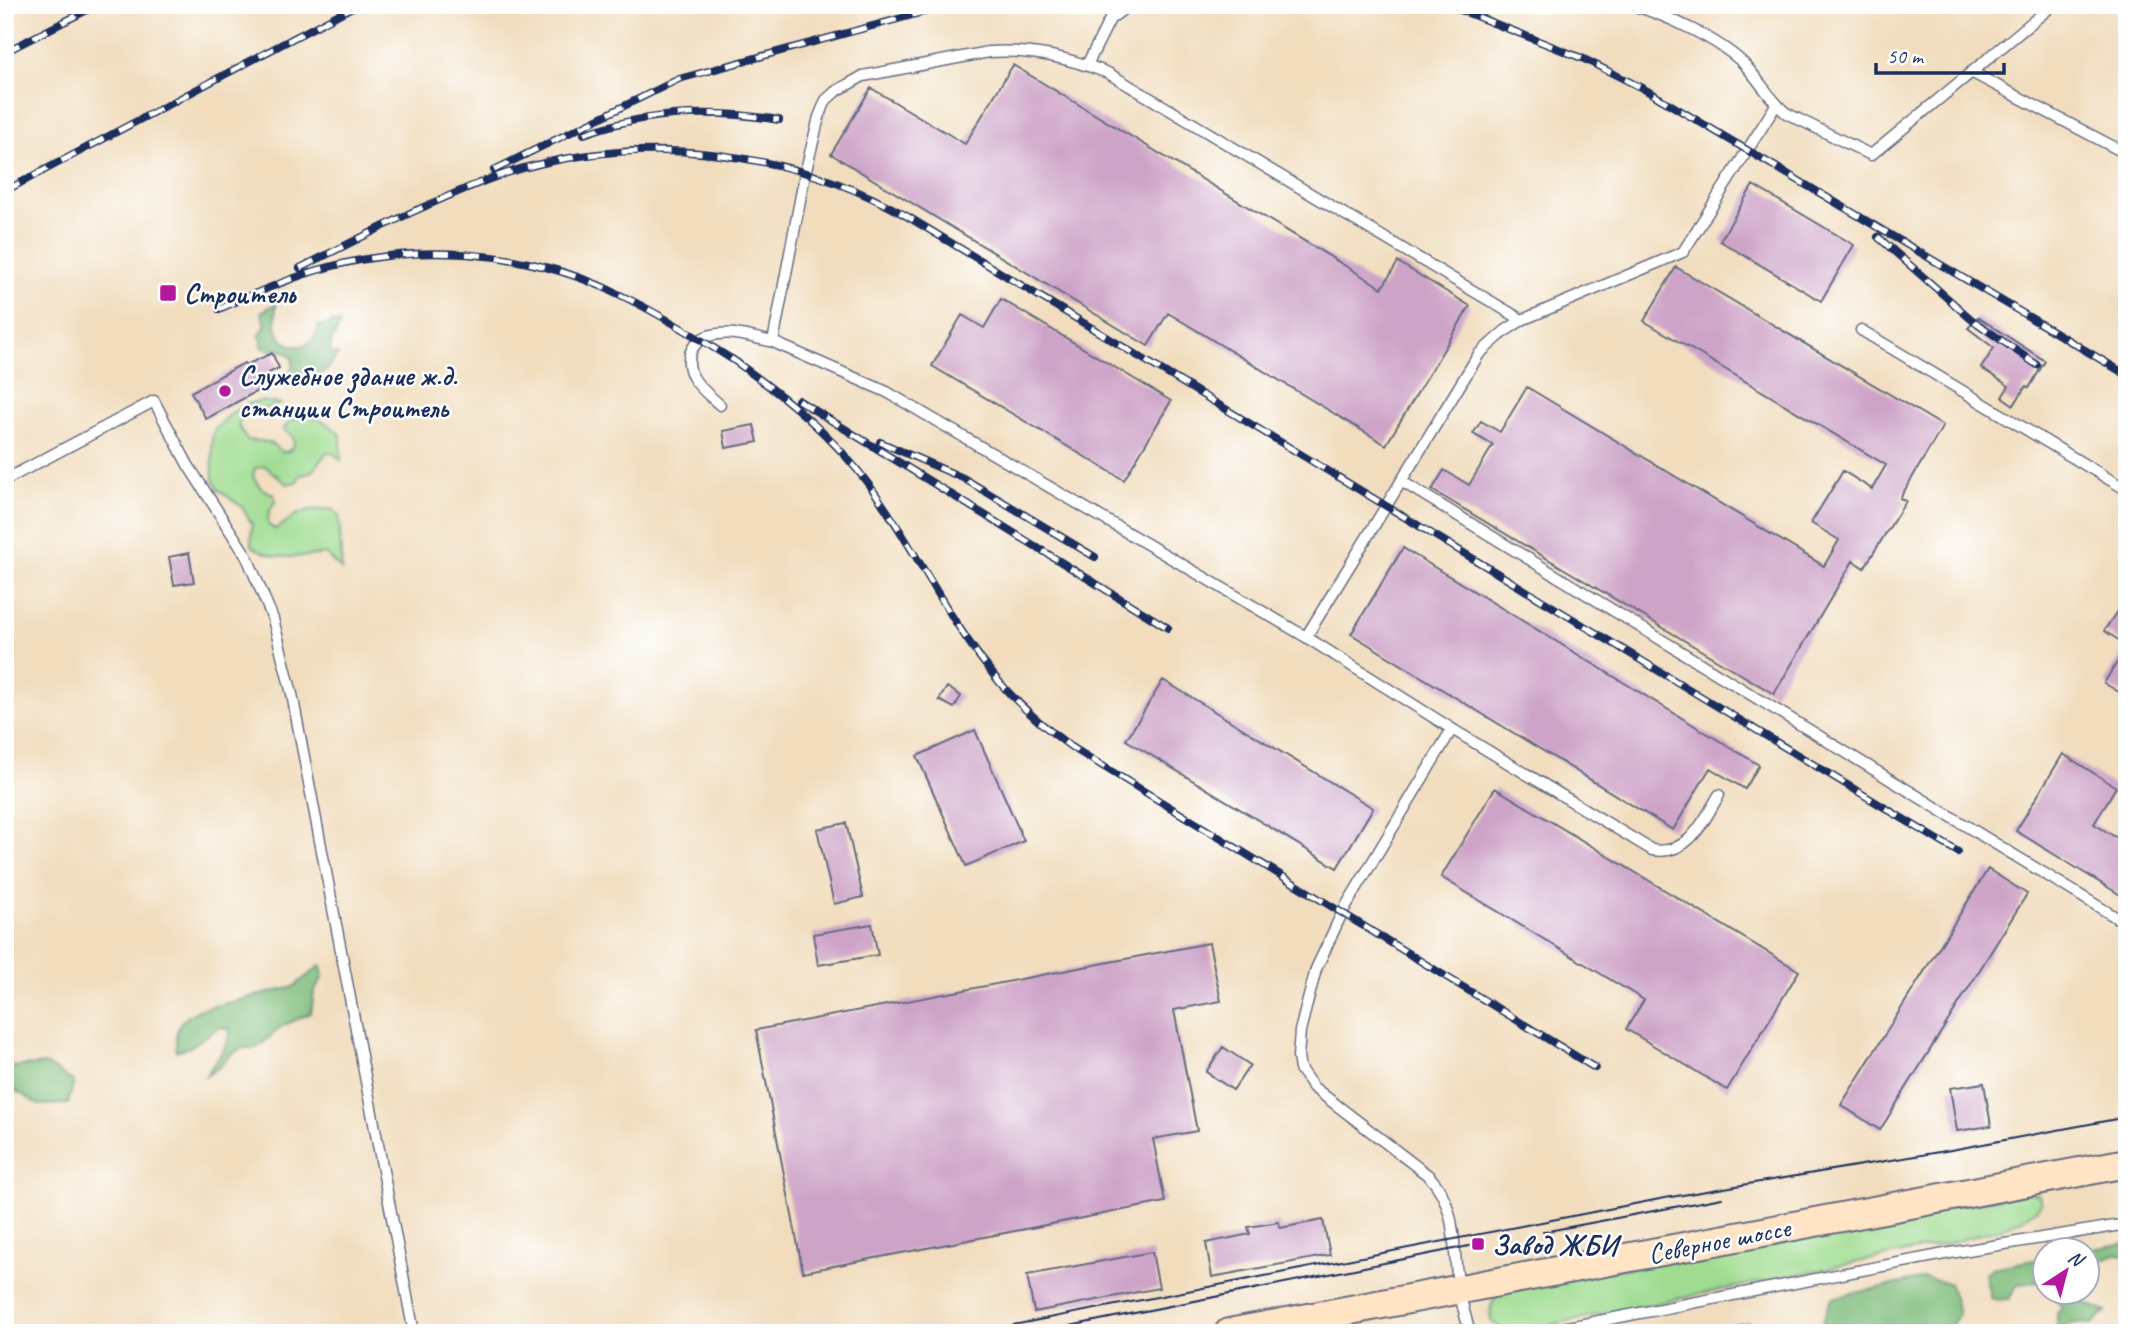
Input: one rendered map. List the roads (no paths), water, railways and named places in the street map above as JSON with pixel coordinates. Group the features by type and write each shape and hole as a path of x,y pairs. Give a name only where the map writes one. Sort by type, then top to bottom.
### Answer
{"main road":[{"name":"Северное шоссе","path":"1229,1333 2127,1163"}],"lane":[{"path":"1087,65 1110,19 1129,5"},
{"path":"1632,5 1702,34 1743,63 1776,105 1796,120 1871,155 2053,5"},
{"path":"773,342 805,174 822,109 835,92 863,76 989,52 1029,51 1087,65 1133,86 1522,320"},
{"path":"1972,72 2127,153"},
{"path":"1306,637 1479,354 1522,320 1683,252 1776,105"},
{"path":"1861,330 2127,490"},
{"path":"720,405 693,378 689,359 693,346 700,340 721,334 746,335 773,342 887,392 1306,637 1451,729 1652,850 1673,850 1695,835 1719,795"},
{"path":"5,480 154,401 188,465 247,556 272,619 292,694 414,1333"},
{"path":"1401,481 2127,924"},
{"path":"1451,729 1343,911 1325,947 1300,1031 1298,1058 1300,1069 1313,1087 1429,1176 1442,1190 1453,1233 1459,1289 1470,1333"},
{"path":"1537,1333 1950,1253 2127,1224"}],"tram line":[{"path":"972,1333 1665,1198 1951,1150 2127,1117"},
{"path":"1543,1232 1722,1198"},
{"path":"1035,1333 1474,1245"}],"railway":[{"path":"5,52 97,5"},
{"path":"5,191 356,5"},
{"path":"494,170 679,79 949,5"},
{"path":"1448,5 1584,59 1644,89 2127,375"},
{"path":"584,134 608,126 680,114 729,114 779,120"},
{"path":"408,214 507,173 557,160 609,153 661,151 713,154 816,176 864,195 910,218 1958,852"},
{"path":"300,268 416,210"},
{"path":"1878,237 1971,319 2037,365"},
{"path":"219,309 293,278 355,261 430,253 468,254 543,266 614,292 738,363"},
{"path":"732,359 808,418 842,452 888,512 975,651 1009,693 1049,730 1070,746 1595,1068"},
{"path":"798,400 1168,628"},
{"path":"880,442 963,478 1095,557"}],"place":[{"name":"Строитель","path":"168,293"},
{"name":"Служебное здание ж.д. станции Строитель","path":"225,391"},
{"name":"Завод ЖБИ","path":"1478,1244"}]}
